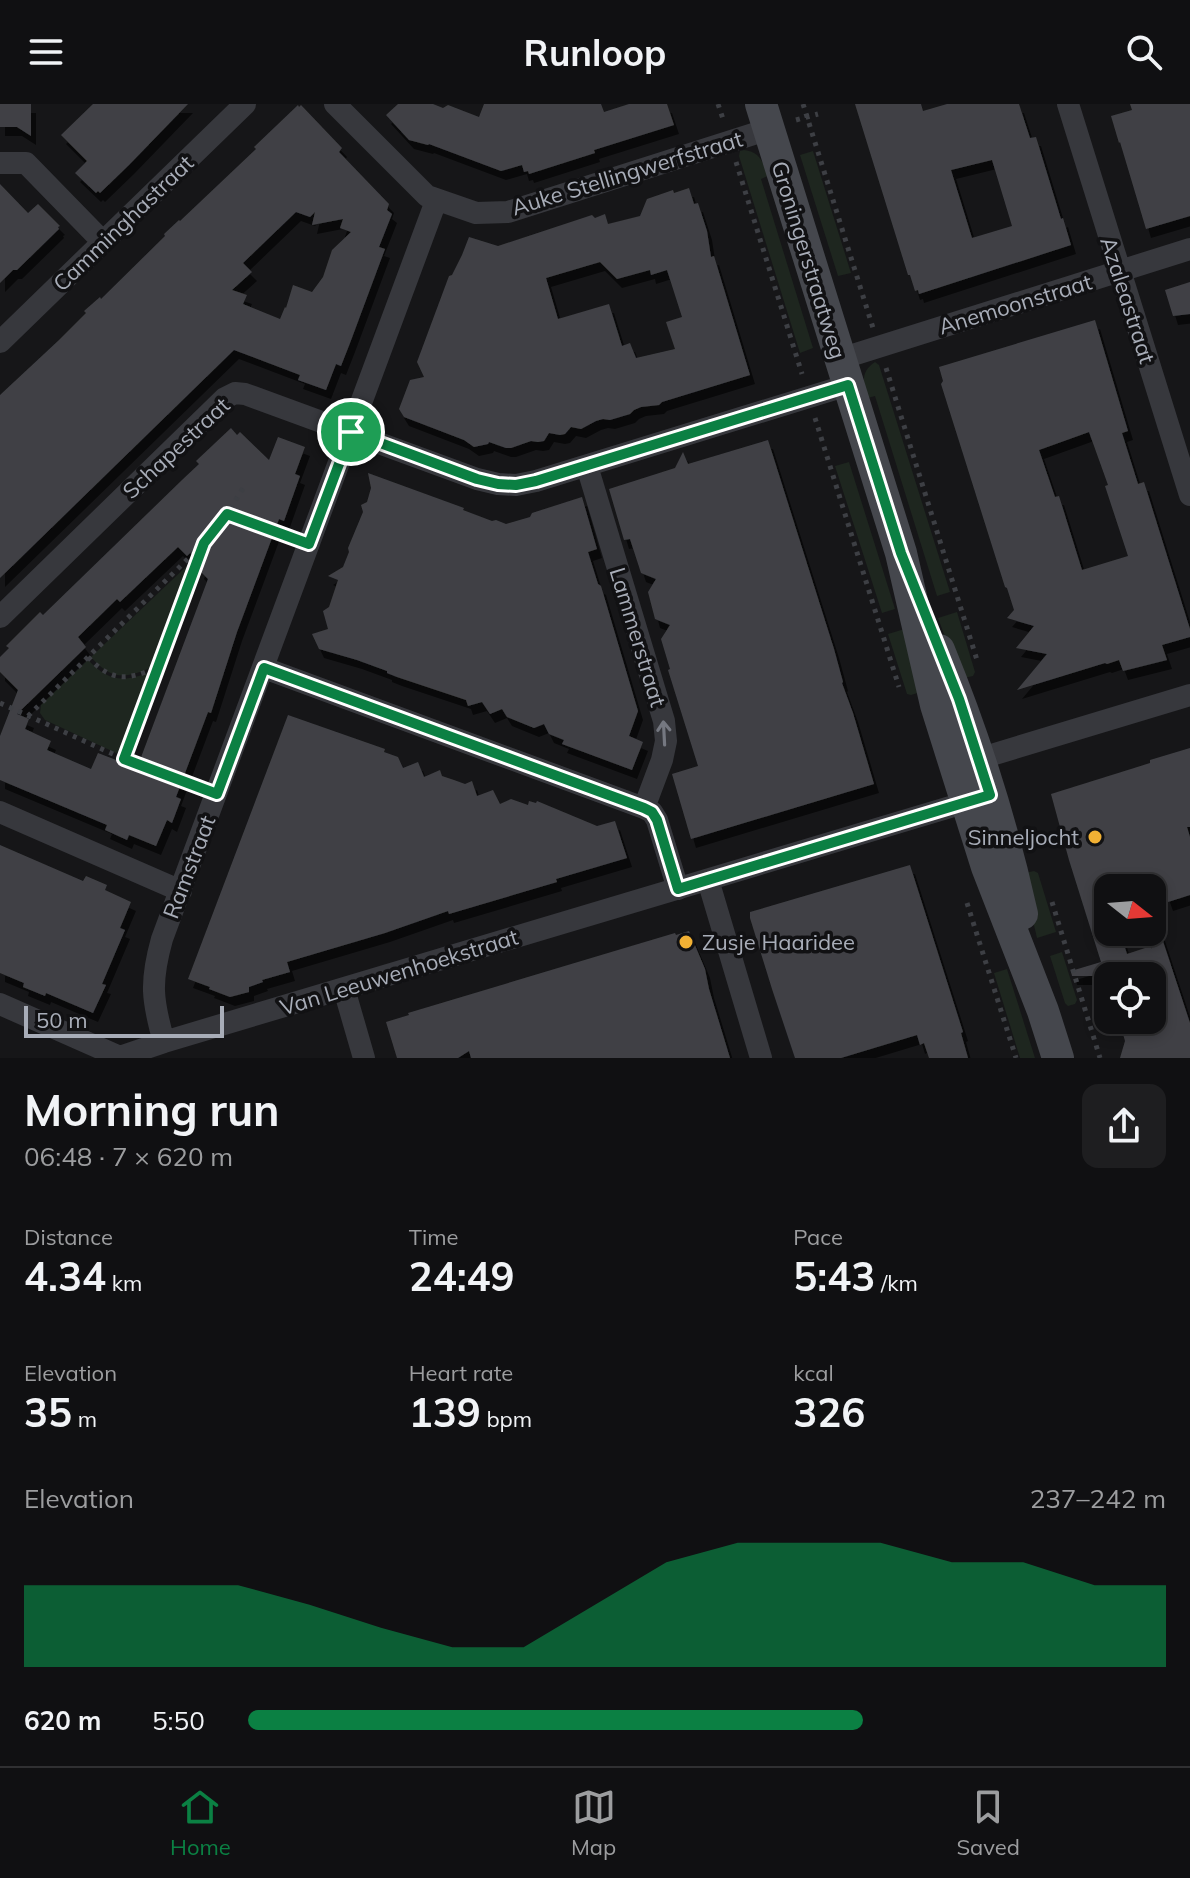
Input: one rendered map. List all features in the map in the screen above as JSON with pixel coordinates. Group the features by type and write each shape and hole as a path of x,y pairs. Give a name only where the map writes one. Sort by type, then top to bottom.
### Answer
{"main road":[{"name":"Groningerstraatweg","path":"765,116 901,553 959,699 967,763 978,798 987,867 1058,1058"}],"street":[{"name":"Camminghastraat","path":"0,342 245,104"},
{"name":"Auke Stellingwerfstraat","path":"335,104 427,196 476,213 508,212 729,141 765,116"},
{"name":"Azaleastraat","path":"1068,104 1119,271 1182,440 1190,495"},
{"path":"0,163 26,163 103,242"},
{"name":"Ramstraat","path":"164,1042 153,990 154,967 162,939 436,201"},
{"name":"Anemoonstraat","path":"844,372 879,347 1190,249"},
{"name":"Schapestraat","path":"0,617 225,398 235,393 245,394 477,479 516,485 809,397 844,372"},
{"name":"Lammerstraat","path":"587,466 664,721 666,741 662,760 644,808"},
{"path":"264,668 652,812 678,889"},
{"path":"967,763 1190,695"},
{"name":"Van Leeuwenhoekstraat","path":"120,1058 164,1042 978,798"},
{"path":"0,812 181,891"},
{"path":"708,880 761,1058"},
{"path":"344,989 364,1058"},
{"path":"0,1004 120,1058"}],"path":[{"path":"718,104 901,691"},
{"path":"803,104 879,347"},
{"path":"807,117 818,114"},
{"path":"28,716 204,543 245,485"},
{"path":"227,514 309,544"},
{"path":"124,759 204,543"},
{"path":"88,657 103,671 117,677 138,675 159,666"},
{"path":"0,703 124,759 217,794"},
{"path":"966,898 1016,1058"}],"shaded area":[{"path":"740,151 757,155 768,176 761,179 813,348 800,353 739,156"},
{"path":"813,151 851,273 838,276 800,155"},
{"path":"875,362 879,365 950,592 937,596 875,396 868,398 865,387 865,374"},
{"path":"849,462 895,609 882,613 835,466"},
{"path":"192,561 155,666 128,675 106,671 91,657"},
{"path":"957,612 975,672 973,676 964,678 960,677 938,618"},
{"path":"908,628 921,692 911,695 907,694 888,634"},
{"path":"88,660 104,673 118,678 153,671 124,750 116,753 45,720 40,713 41,705"},
{"path":"1025,873 1038,873 1056,932 1037,938 1023,878"},
{"path":"1062,952 1077,1000 1068,1006 1050,956"},
{"path":"1007,969 1035,1058 1020,1058 994,973"}],"building":[{"path":"0,104 31,104 31,136 17,127 0,127"},
{"path":"93,104 188,104 129,165 100,193 96,193 75,173 87,161 61,135"},
{"path":"398,104 433,104 443,108 448,105 479,117 484,104 601,104 604,112 629,104 667,104 674,125 529,174 528,171 524,172 522,165 501,171 429,144 409,140 386,115"},
{"path":"855,104 921,104 923,111 947,104 1019,104 1030,138 1036,137 1071,245 919,294 908,275","holes":["992,160 1012,226 972,238 951,170"]},
{"path":"1130,104 1190,104 1190,216 1146,229 1111,116 1132,110"},
{"path":"301,105 342,148 339,152 389,204 387,210 392,214 379,247 385,249 341,366 336,364 326,390 298,380 300,375 234,350 0,578 0,395 164,234 256,149 254,147","holes":["296,212 310,217 315,212 312,225 343,219 340,228 351,232 332,250 323,277 312,292 293,285 280,319 243,304 247,295 232,290 252,272 243,263"]},
{"path":"0,184 28,213 38,204 60,226 0,283"},
{"path":"689,188 694,204 698,203 711,257 714,256 750,375 659,405 641,407 610,420 596,421 581,429 571,427 565,434 549,433 544,441 531,441 511,448 489,442 474,447 464,440 404,417 399,409 410,380 424,377 417,362 449,276 469,237 498,246 592,215 595,218 605,214 608,224 640,216 647,199 673,190 674,193","holes":["600,262 617,279 650,270 651,275 667,270 682,317 666,322 675,349 636,358 630,343 622,346 609,304 558,319 546,278"]},
{"path":"1190,282 1190,314 1173,316 1165,290"},
{"path":"1095,320 1128,431 1122,433 1138,484 1144,482 1190,629 1190,637 1162,645 1167,660 1123,671 1119,660 1017,690 1047,654 1016,648 1034,626 1007,618 1014,610 941,384 939,367","holes":["1089,432 1108,485 1105,486 1128,556 1082,570 1059,496 1055,497 1039,450"]},
{"path":"231,428 237,435 240,432 269,460 278,437 305,447 295,474 300,476 284,521 279,519 211,713 208,712 176,797 181,799 172,823 167,820 156,846 129,835 127,840 105,830 107,825 0,780 0,736 18,690 0,672 0,657 9,648 6,646 40,612 43,615 199,464 196,461","holes":["214,530 199,570 208,579 137,768 98,753 91,769 47,750 51,741 25,729 29,719 17,714 86,647 78,637 178,547 187,556"]},
{"path":"768,440 874,784 691,839 672,774 698,766 661,639 670,625 655,619 648,592 656,579 641,573 630,539 624,540 609,489 675,468 683,452 688,464"},
{"path":"368,473 506,524 582,497 597,549 588,552 638,711 629,736 643,742 632,770 562,744 564,740 549,734 544,724 534,728 507,717 502,709 490,714 482,702 468,706 466,700 319,649 312,634 328,629 323,611 329,607 338,580 328,576 343,567 349,552 363,512 361,505 367,502 371,488"},
{"path":"288,715 385,749 384,752 398,757 403,768 418,762 424,777 440,770 442,776 465,784 472,781 477,796 493,790 500,804 511,799 528,805 529,801 537,801 597,826 615,821 627,858 556,879 557,882 449,914 448,911 287,962 290,972 262,980 249,987 249,992 230,997 209,989 188,979"},
{"path":"1190,748 1190,827 1187,827 1190,837 1190,895 1168,902 1166,874 1094,874 1094,940 1051,794 1150,763 1150,760"},
{"path":"0,845 83,881 86,876 107,885 105,890 131,902 120,928 125,930 93,1013 23,987 24,983 0,973"},
{"path":"910,865 963,1032 968,1058 929,1058 924,1043 920,1045 917,1035 841,1058 795,1058 750,912"},
{"path":"689,931 705,969 730,1058 471,1058 469,1051 458,1058 397,1058 386,1022"},
{"path":"1096,946 1124,946 1127,954 1151,946 1152,949 1152,946 1165,946 1190,1023 1190,1058 1120,1058 1125,1041 1123,1034 1166,1034 1166,962 1101,962"},
{"path":"1094,964 1094,976 1072,976 1071,971"}],"place":[{"name":"Sinneljocht","path":"1095,837"},
{"name":"Zusje Haaridee","path":"686,942"}],"route":[{"path":"848,385 901,553 959,699 990,795 678,889 652,812 264,668 217,794 124,759 204,543 227,514 309,544 351,432 477,479 516,485 848,385"}]}
